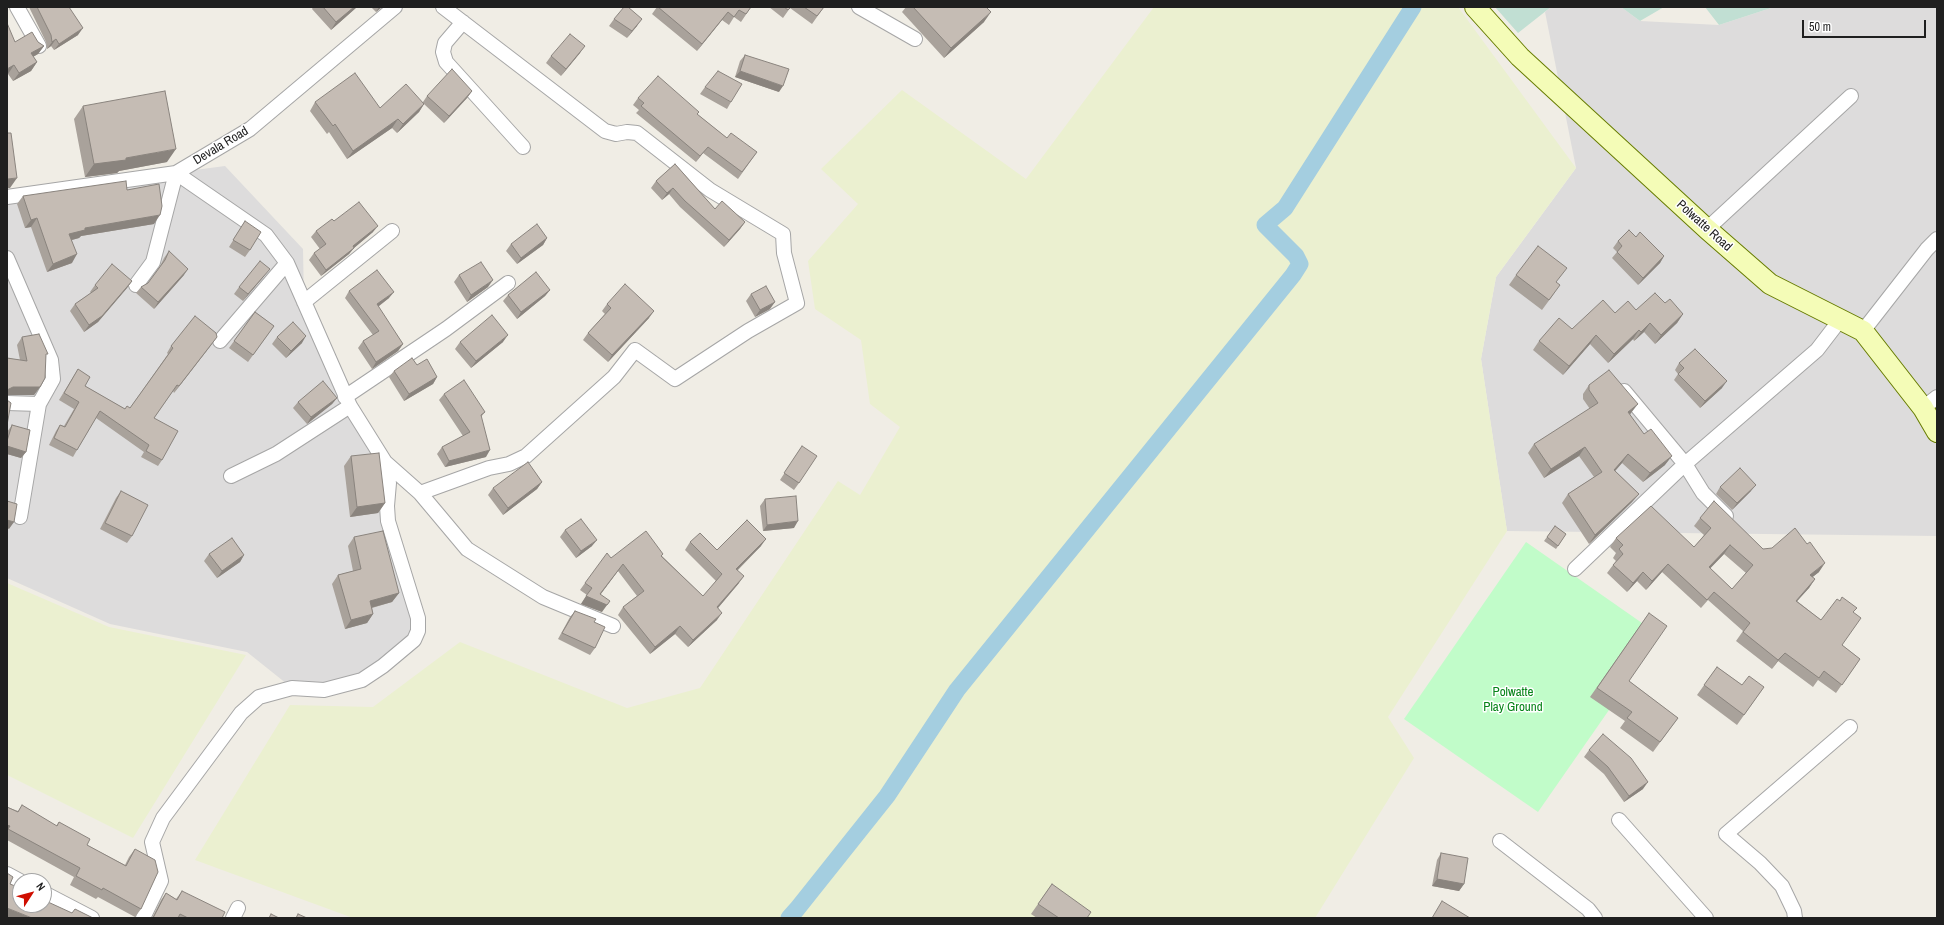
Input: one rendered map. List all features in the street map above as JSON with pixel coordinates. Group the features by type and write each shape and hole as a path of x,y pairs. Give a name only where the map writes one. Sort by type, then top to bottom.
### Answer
{"street":[{"path":"17,7 39,46"},
{"name":"Devala Road","path":"7,197 176,173 250,129 396,7"},
{"path":"420,493 489,468 510,464 526,456 614,377 635,350 674,379 748,331 797,303 784,253 783,234 710,190 637,133 627,132 616,134 605,131 443,7"},
{"path":"859,7 916,39"},
{"name":"Polwatte Road","path":"1475,7 1520,57 1707,229 1770,284 1863,331 1930,403 1937,432"},
{"path":"463,22 445,43 443,52 446,62 523,147"},
{"path":"1707,229 1851,96"},
{"path":"136,285 153,262 176,173 266,235 287,263 348,401 385,462 420,493 467,549 543,597 613,626"},
{"path":"304,302 392,231"},
{"path":"1863,331 1927,249 1937,239"},
{"path":"7,258 51,360 53,379 39,404 20,517"},
{"path":"220,341 287,263"},
{"path":"231,476 276,454 508,283"},
{"path":"1575,569 1685,464 1816,350 1840,320"},
{"path":"1615,380 1685,464 1703,493 1734,524"},
{"path":"7,403 39,404"},
{"path":"143,918 161,881 152,842 163,818 241,713 258,697 292,688 324,690 362,680 383,666 414,640 418,631 418,618 388,521 387,506 389,483 385,462"},
{"path":"1795,918 1794,911 1782,886 1760,863 1726,834 1850,727"},
{"path":"1619,820 1706,918"},
{"path":"1500,841 1588,909 1595,918"},
{"path":"52,897 92,918"}],"shaded area":[{"path":"1551,7 1621,7 1640,21 1719,25 1774,7 1937,7 1937,536 1507,531 1481,359 1496,277 1576,168 1545,12"},
{"path":"225,166 303,249 304,303 385,462 387,506 418,631 362,680 292,688 247,652 110,624 7,578 7,195"}],"green space":[{"path":"1154,7 1458,7 1576,168 1496,277 1481,359 1507,531 1388,717 1414,758 1315,918 353,918 195,860 290,705 373,707 460,642 627,708 700,688 838,481 860,495 900,427 870,404 861,340 815,309 808,261 858,204 821,169 902,90 1026,179"},
{"path":"1495,7 1551,7 1518,33"},
{"path":"1621,7 1664,7 1640,21"},
{"path":"1705,7 1774,7 1719,25"},
{"name":"Polwatte Play Ground","path":"1526,542 1642,623 1609,710 1538,812 1404,719"},
{"path":"7,583 109,627 246,655 133,838 7,775"}],"building":[{"path":"37,7 69,7 83,28 59,44 56,39 52,42 51,35"},
{"path":"323,7 354,7 336,22"},
{"path":"624,7 628,7 642,19 632,31 614,19"},
{"path":"658,7 751,7 746,14 739,10 734,17 728,12 702,44"},
{"path":"784,7 791,7 788,10"},
{"path":"804,7 824,7 817,16"},
{"path":"913,7 986,7 991,12 951,48"},
{"path":"7,23 15,42 32,32 38,42 44,46 31,53 37,62 19,73 14,65 7,69"},
{"path":"570,34 585,46 566,69 551,56"},
{"path":"745,55 789,69 783,86 740,71"},
{"path":"452,69 472,91 449,116 427,96"},
{"path":"718,71 742,84 731,102 705,87"},
{"path":"355,73 380,108 406,84 424,104 403,124 398,119 353,151 335,124 333,126 315,102"},
{"path":"658,76 699,112 697,114 727,138 731,133 757,152 742,172 708,147 700,156 641,106 644,103 638,98"},
{"path":"165,91 176,149 126,158 126,160 94,164 83,106"},
{"path":"7,133 11,133 17,178 7,179"},
{"path":"675,164 715,209 722,201 745,222 729,240 685,201 673,188 667,193 656,181"},
{"path":"126,181 127,190 159,184 162,206 160,215 85,228 85,230 69,234 77,254 53,264 37,218 31,220 23,196"},
{"path":"359,202 378,226 353,246 354,248 326,270 314,253 326,244 316,231 332,219 334,221"},
{"path":"245,221 261,232 250,250 233,240"},
{"path":"537,224 547,238 521,258 511,244"},
{"path":"1629,230 1636,237 1640,232 1664,256 1643,278 1617,252 1622,246 1618,241"},
{"path":"1538,246 1567,268 1556,282 1560,285 1549,300 1516,275"},
{"path":"169,251 188,269 158,302 141,287 148,283 165,260"},
{"path":"260,261 270,269 248,294 239,287"},
{"path":"481,262 493,280 471,295 459,275"},
{"path":"112,264 132,281 102,316 89,325 75,304 98,288 95,285"},
{"path":"377,270 394,292 377,304 403,344 376,362 363,341 379,331 349,291"},
{"path":"536,272 550,290 521,312 508,295"},
{"path":"625,284 654,311 612,355 588,333 611,308 607,304"},
{"path":"766,286 775,302 760,310 751,294"},
{"path":"1655,293 1665,303 1670,299 1683,314 1661,335 1650,323 1641,332 1639,330 1614,354 1596,335 1569,366 1539,341 1559,318 1572,329 1603,300 1615,313 1628,301 1636,310"},
{"path":"255,312 274,326 253,355 234,341"},
{"path":"492,315 508,335 476,361 460,342"},
{"path":"195,316 216,333 217,337 179,386 177,385 154,418 178,431 162,460 146,451 149,445 100,411 77,450 54,438 60,425 65,427 79,402 64,393 78,369 90,377 85,386 125,409 127,406 130,408 173,348 171,346"},
{"path":"293,322 306,336 291,351 277,337"},
{"path":"39,334 48,354 46,354 45,378 40,387 13,387 7,390 7,358 27,361 22,337"},
{"path":"1695,349 1727,381 1705,401 1678,374 1684,368 1679,363"},
{"path":"412,358 417,365 427,359 437,377 409,394 394,371"},
{"path":"1609,370 1638,404 1628,412 1644,434 1651,429 1672,456 1650,473 1628,454 1614,470 1639,494 1595,535 1568,494 1602,472 1585,447 1551,469 1534,444 1598,403 1589,390 1589,385"},
{"path":"464,380 485,412 481,415 490,450 449,461 442,447 470,432 444,394"},
{"path":"323,381 337,398 311,417 298,402"},
{"path":"7,400 11,403 7,425"},
{"path":"12,425 30,430 26,452 7,446"},
{"path":"802,446 817,456 799,483 784,473"},
{"path":"379,453 385,503 357,507 351,456"},
{"path":"528,462 542,482 508,508 493,488"},
{"path":"1740,468 1756,485 1737,503 1720,487"},
{"path":"121,491 148,505 132,536 105,523"},
{"path":"796,496 798,521 767,525 765,499"},
{"path":"7,501 17,504 14,522 7,520"},
{"path":"1714,501 1763,549 1772,548 1795,528 1807,544 1810,542 1825,563 1810,575 1815,579 1796,601 1821,620 1837,599 1840,601 1842,597 1857,608 1853,612 1861,618 1842,645 1860,659 1842,685 1824,671 1819,678 1785,653 1778,660 1743,632 1750,623 1714,592 1707,600 1668,564 1652,581 1643,572 1633,583 1613,565 1623,554 1619,549 1623,545 1616,538 1651,506 1694,547 1711,528 1700,518","holes":["1730,545 1753,565 1732,589 1709,567"]},
{"path":"581,519 597,540 581,551 565,530"},
{"path":"747,520 766,539 736,569 744,576 717,607 722,613 693,640 680,626 655,647 623,607 644,591 623,564 600,594 610,601 607,605 586,596 592,588 585,583 607,553 611,558 646,531 663,554 661,556 703,596 722,574 690,542 700,533 717,550"},
{"path":"1555,526 1566,534 1558,546 1547,537"},
{"path":"383,531 399,593 370,601 373,614 351,620 338,575 361,569 354,537"},
{"path":"232,538 244,555 222,571 209,554"},
{"path":"575,611 596,619 594,622 605,627 595,648 562,633"},
{"path":"1649,613 1667,626 1629,681 1678,718 1660,742 1627,718 1632,712 1597,688"},
{"path":"1717,667 1742,685 1749,676 1764,687 1744,715 1704,685"},
{"path":"1603,734 1631,758 1648,782 1629,796 1608,767 1589,750"},
{"path":"22,805 57,826 59,822 90,839 87,845 126,866 135,849 155,860 158,872 141,909 103,888 102,890 76,876 80,868 8,829 10,826 7,825 7,807 18,812"},
{"path":"1441,853 1468,858 1464,884 1437,879"},
{"path":"7,873 12,876 10,884 12,885 12,910 7,908"},
{"path":"1052,884 1091,912 1087,918 1059,918 1038,904"},
{"path":"182,891 225,912 222,918 188,918 180,914 178,918 153,918 166,893 177,900"},
{"path":"1442,901 1470,918 1432,918"},
{"path":"52,904 72,913 75,909 93,918 32,918 20,913 52,913"},
{"path":"271,914 279,918 269,918"},
{"path":"298,914 307,918 296,918"}],"waterway":[{"path":"789,918 887,796 957,690 1293,275 1300,264 1296,256 1265,225 1285,208 1413,7"}]}
